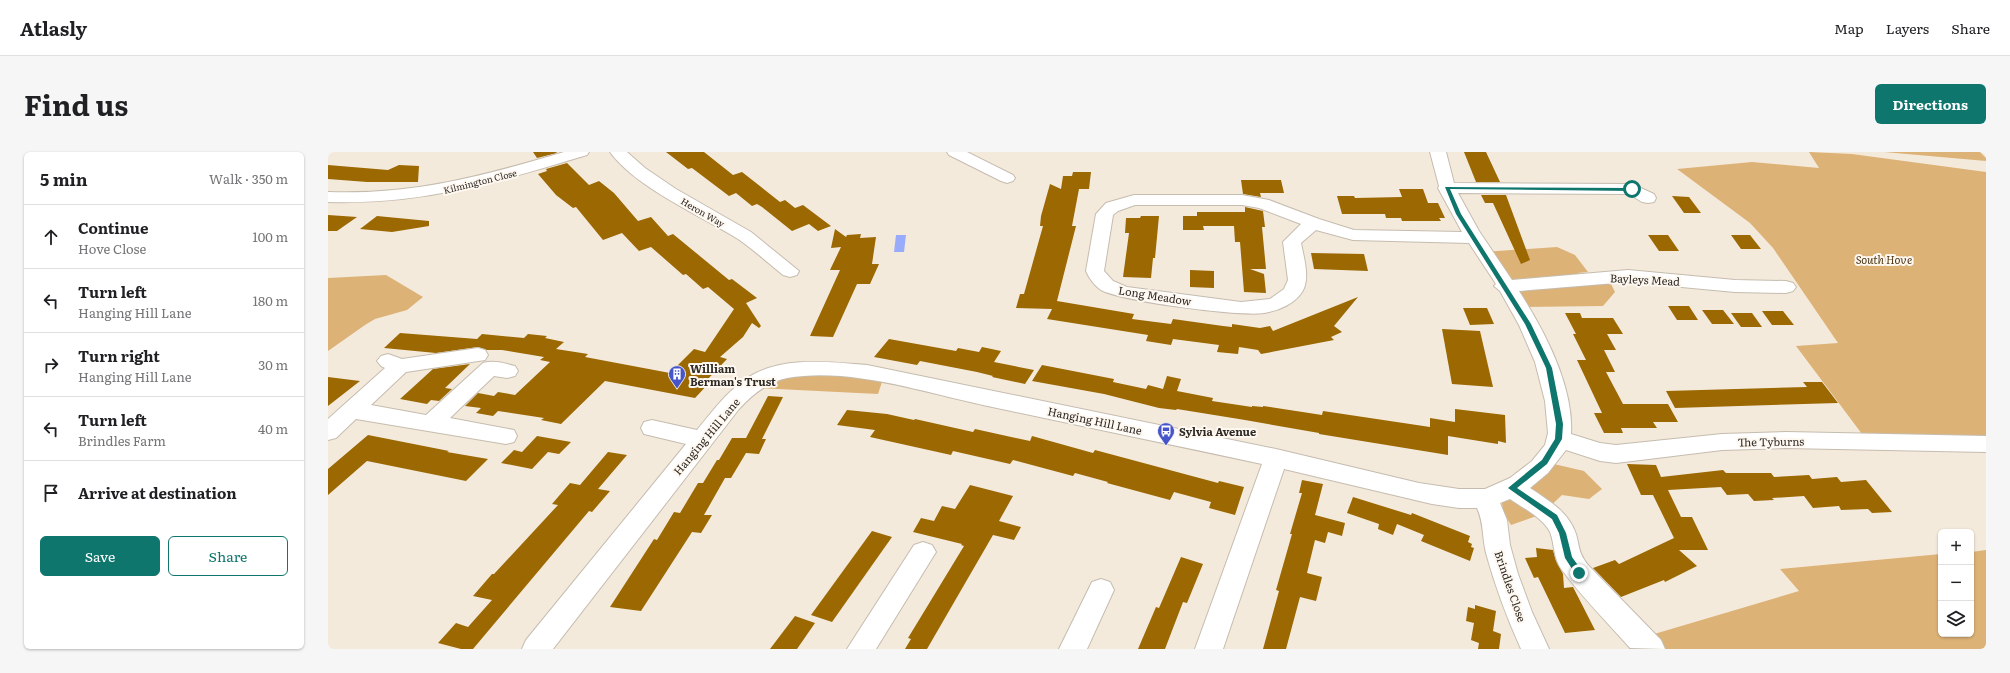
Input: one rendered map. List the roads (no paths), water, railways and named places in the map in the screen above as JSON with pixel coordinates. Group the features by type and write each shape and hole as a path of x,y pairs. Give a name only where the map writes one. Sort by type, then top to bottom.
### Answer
{"street":[{"name":"Kilmington Close","path":"328,197 350,199 397,196 451,189 581,152"},
{"name":"Heron Way","path":"618,152 639,171 670,194 745,236 790,271"},
{"path":"955,152 1007,178"},
{"path":"1438,152 1446,188 1458,214 1528,324 1549,368 1559,424 1559,439"},
{"path":"1446,188 1634,186 1648,198"},
{"name":"Long Meadow","path":"1313,223 1292,242 1297,280 1292,292 1277,303 1263,307 1241,308 1124,292 1105,286 1099,280 1095,271 1105,214 1112,208 1129,202 1242,200 1263,204 1313,223 1353,235 1474,238"},
{"name":"Bayleys Mead","path":"1504,286 1628,276 1735,286 1786,287"},
{"path":"328,432 394,363 478,355"},
{"path":"430,424 490,368 507,371"},
{"name":"Hanging Hill Lane","path":"536,649 701,439 737,397 760,380 788,370 821,369 868,372 1276,458 1426,493 1455,497 1485,498 1501,494 1512,488 1545,462 1559,439"},
{"path":"350,410 506,436"},
{"path":"652,428 701,439"},
{"name":"The Tyburns","path":"1559,439 1600,452 1616,454 1722,442 1786,440 1986,444"},
{"path":"1209,649 1276,458"},
{"path":"1512,488 1554,517 1562,533 1568,558 1579,573 1645,644"},
{"name":"Brindles Close","path":"1485,498 1495,520 1497,545 1505,574 1518,612 1535,649"},
{"path":"861,649 923,552"},
{"path":"1074,649 1101,590"}],"water":[{"path":"896,235 906,235 904,252 894,252"}],"place":[{"name":"William Berman's Trust","path":"677,389"},
{"name":"Sylvia Avenue","path":"1166,446"}],"park label":[{"name":"South Hove","path":"1884,259"}]}
